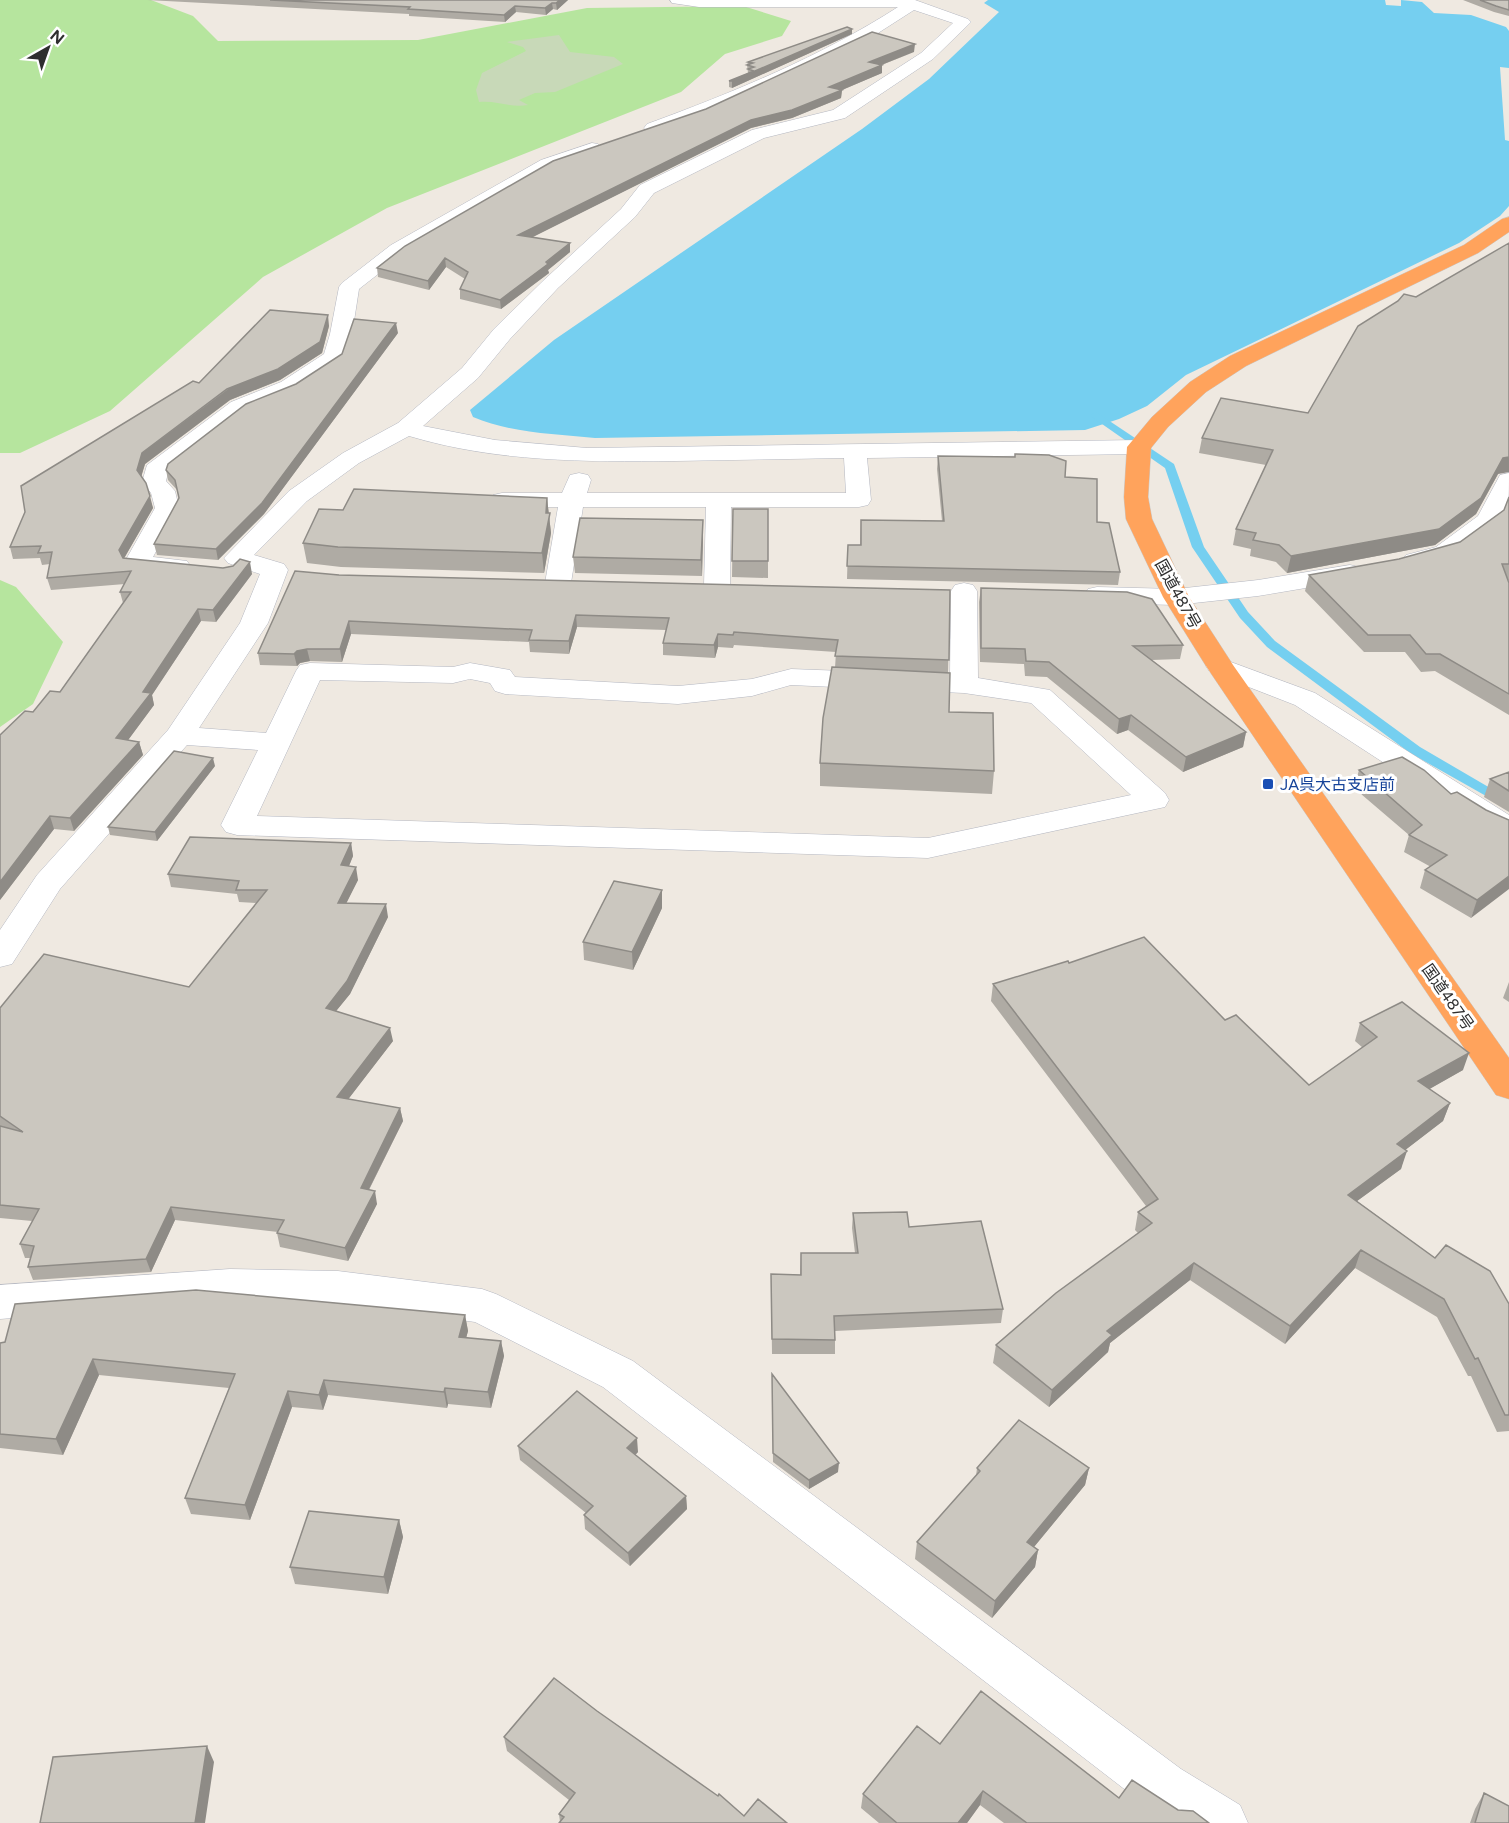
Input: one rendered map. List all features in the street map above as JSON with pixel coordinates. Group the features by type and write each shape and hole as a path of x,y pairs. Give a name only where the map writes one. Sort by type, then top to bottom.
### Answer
{"highway":[{"path":"1139,447 1160,422 1198,387 1238,361 1471,249 1509,223"},
{"name":"国道487号","path":"1139,447 1136,497 1139,519 1176,597 1220,666 1509,1086"}],"street":[{"path":"0,957 48,882 179,736 254,623 286,571 231,564 298,496 351,458 406,428 470,373 519,317 628,213 647,189 758,134 839,114 927,56 963,22 913,4 877,1 699,3 677,0"},
{"path":"633,135 699,111 821,57 859,39 913,4"},
{"path":"192,568 137,563 167,507 163,491 154,482 156,470 239,407 290,387 334,357 341,334 349,287 398,249 548,164 610,142"},
{"path":"406,428 444,440 468,444 515,451 587,455 1139,447"},
{"path":"480,500 859,500 855,451"},
{"path":"558,583 572,500 587,455"},
{"path":"1071,594 1176,597 1258,588 1383,567 1445,552 1488,520 1509,480"},
{"path":"717,586 719,500"},
{"path":"964,684 965,591"},
{"path":"1220,666 1305,699 1509,828"},
{"path":"470,670 500,676 505,685 678,695 752,687 790,677 964,684 1040,696 1154,800 928,848 237,825 310,671 453,675 470,670"},
{"path":"179,736 276,742"},
{"path":"0,1302 230,1285 338,1287 482,1306 618,1374 1163,1787 1222,1823"}],"green space":[{"path":"0,0 151,0 193,16 218,41 418,40 587,8 743,6 791,21 782,36 725,54 681,92 387,208 263,277 110,411 20,453 0,453"},
{"path":"559,35 570,52 614,57 623,64 555,92 535,93 519,100 528,105 479,102 476,90 482,73 526,51 523,47 507,42"},
{"path":"0,580 16,587 63,642 33,704 0,727"}],"water":[{"path":"988,0 1385,0 1386,5 1401,6 1401,0 1422,2 1434,13 1471,15 1506,27 1509,31 1509,68 1500,67 1505,140 1509,141 1509,206 1500,216 1459,243 1186,375 1147,406 1119,419 1085,430 595,438 517,430 473,417 470,410 554,340 862,129 929,79 999,12 984,3"}],"building":[{"path":"270,0 560,0 545,8 515,6 504,15 408,9 410,7"},
{"path":"1480,0 1509,0 1509,10 1496,6"},
{"path":"847,27 852,29 732,81 729,81 754,71 748,69 754,67 747,65 753,63 748,62"},
{"path":"872,32 915,44 869,62 882,65 829,87 842,90 792,110 751,120 518,235 570,243 546,262 548,264 500,300 460,289 468,272 445,258 428,281 377,268 405,246 553,161 706,109"},
{"path":"1509,243 1509,457 1503,458 1481,498 1439,529 1291,556 1279,545 1253,540 1256,533 1236,529 1273,450 1202,438 1221,398 1308,413 1358,326 1398,301 1404,294 1416,297"},
{"path":"270,310 328,315 320,342 278,369 227,389 142,453 137,470 146,483 150,496 119,550 123,558 223,568 233,566 240,559 250,562 213,610 198,609 143,692 151,693 116,738 139,742 70,818 50,816 0,882 0,735 25,711 33,712 50,691 60,692 131,592 120,592 131,571 47,578 52,552 38,553 41,546 10,547 25,512 21,486 193,381 199,383"},
{"path":"354,319 396,323 262,503 216,549 154,544 179,498 175,480 166,470 168,464 246,404 296,384 342,354"},
{"path":"1015,454 1049,455 1066,461 1065,477 1097,479 1097,522 1109,523 1120,572 847,566 848,545 861,545 861,520 944,521 938,456 1015,457"},
{"path":"354,489 547,498 546,513 550,513 542,553 338,547 303,543 319,509 343,510"},
{"path":"1509,497 1509,564 1502,564 1509,583 1509,694 1440,654 1426,654 1410,635 1368,635 1309,575 1399,559 1460,542 1504,510"},
{"path":"733,509 768,509 768,561 732,561"},
{"path":"580,518 703,520 701,560 573,557"},
{"path":"295,571 339,575 950,590 949,660 835,656 838,640 734,632 733,635 718,634 714,645 663,643 669,618 576,615 569,641 529,640 532,630 349,621 340,649 307,649 294,654 258,653"},
{"path":"981,588 1127,592 1152,599 1183,645 1133,646 1246,732 1186,757 1131,715 1119,719 1049,662 1026,661 1025,649 981,648"},
{"path":"832,667 950,673 949,712 993,713 994,771 820,763 823,718"},
{"path":"174,751 213,758 155,832 108,827"},
{"path":"1402,757 1424,770 1451,794 1457,792 1486,810 1509,820 1509,876 1477,900 1425,870 1447,855 1409,835 1422,825 1359,770"},
{"path":"1509,772 1509,791 1490,779"},
{"path":"190,837 351,843 341,865 356,867 338,903 386,904 347,981 326,1008 390,1028 337,1097 400,1108 361,1188 375,1191 345,1248 277,1233 284,1220 171,1207 146,1259 28,1267 34,1246 20,1244 39,1209 0,1205 0,1126 23,1132 0,1116 0,1008 44,954 189,987 267,890 236,890 239,881 168,874"},
{"path":"614,881 662,890 632,952 583,942"},
{"path":"1144,937 1225,1020 1236,1015 1309,1085 1377,1037 1360,1023 1402,1002 1469,1053 1418,1081 1450,1103 1397,1144 1407,1151 1348,1195 1435,1258 1446,1245 1490,1271 1509,1304 1509,1415 1505,1415 1478,1358 1475,1359 1444,1299 1361,1250 1290,1326 1194,1263 1107,1331 1112,1335 1052,1390 996,1345 1056,1293 1152,1223 1138,1212 1158,1199 993,984 1068,961 1069,963"},
{"path":"907,1212 909,1227 981,1221 1003,1309 834,1316 835,1340 772,1339 771,1274 801,1275 801,1253 858,1253 853,1213"},
{"path":"196,1290 465,1315 459,1337 501,1341 488,1392 445,1388 444,1392 324,1380 319,1395 288,1391 245,1505 185,1498 235,1374 93,1359 56,1439 0,1434 0,1343 5,1342 15,1304"},
{"path":"772,1374 839,1463 809,1480 773,1453"},
{"path":"577,1391 637,1438 627,1448 686,1496 628,1553 584,1515 593,1506 518,1446"},
{"path":"1019,1420 1089,1468 1027,1542 1038,1550 995,1601 917,1542 980,1471 977,1468"},
{"path":"309,1511 399,1520 384,1577 290,1567"},
{"path":"554,1678 597,1711 718,1796 719,1794 744,1816 758,1799 787,1823 559,1823 564,1817 559,1814 575,1793 504,1737"},
{"path":"981,1691 1119,1798 1132,1780 1178,1810 1193,1811 1209,1823 1027,1823 983,1791 958,1823 897,1823 863,1794 917,1726 940,1744"},
{"path":"207,1746 195,1823 40,1823 53,1757"},
{"path":"1484,1793 1509,1806 1509,1823 1475,1823"}],"waterway":[{"path":"1096,415 1170,466 1198,547 1244,615 1271,644 1415,750 1509,805"}],"place":[{"name":"JA呉大古支店前","path":"1268,784"}]}
